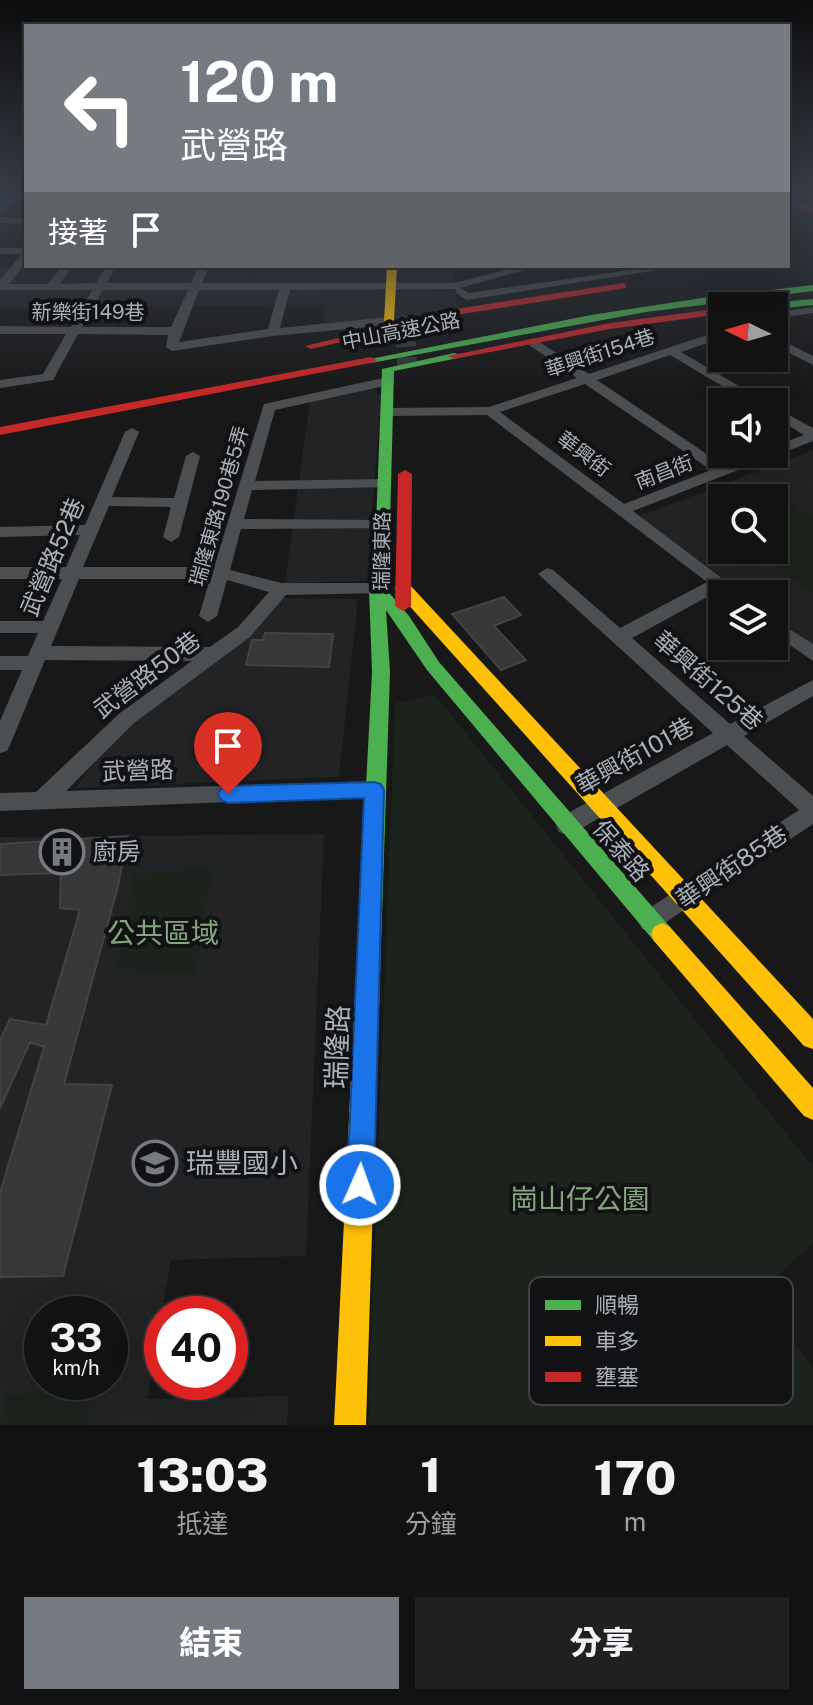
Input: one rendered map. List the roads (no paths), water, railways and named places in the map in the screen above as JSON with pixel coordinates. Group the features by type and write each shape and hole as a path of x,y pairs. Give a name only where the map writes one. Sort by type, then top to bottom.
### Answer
{"main road":[{"path":"393,268 399,287"},
{"path":"397,318 399,287 407,268"},
{"name":"中山高速公路","path":"699,278 624,286 462,311 290,353 572,305 700,288 813,279"},
{"name":"中山高速公路","path":"0,431 603,315 723,296 813,288"},
{"path":"603,315 813,294"},
{"path":"788,304 813,302"},
{"path":"0,442 272,399 400,385 533,342 635,321 708,313"},
{"name":"瑞隆東路","path":"400,385 387,412 377,589 403,620"},
{"name":"瑞隆東路","path":"400,385 406,443 403,620"},
{"name":"保泰路","path":"403,588 813,1037"},
{"name":"瑞隆路","path":"350,1425 381,672 377,589"},
{"path":"378,620 429,620"},
{"name":"保泰路","path":"403,620 433,666 567,825 809,1094"},
{"name":"瑞隆路","path":"381,672 403,620"},
{"path":"381,672 401,658 422,657 433,666"}],"street":[{"path":"0,287 20,262"},
{"path":"52,286 66,268"},
{"path":"3,369 10,371 7,383 48,377 110,268"},
{"path":"203,268 175,331 172,347 397,318"},
{"path":"0,287 100,286 144,281 195,287 454,286 529,268 551,285"},
{"path":"454,286 467,297 666,268"},
{"path":"464,269 481,281"},
{"path":"273,332 285,287"},
{"path":"788,314 813,310"},
{"name":"新樂街149巷","path":"0,330 175,331"},
{"name":"華興街154巷","path":"490,411 708,339"},
{"path":"533,342 722,471"},
{"path":"788,348 813,361"},
{"path":"671,351 735,388"},
{"path":"387,412 400,385 490,411"},
{"name":"瑞隆東路190巷5弄","path":"208,616 272,399"},
{"name":"華興街","path":"490,411 716,580"},
{"path":"788,420 813,435"},
{"name":"武營路52巷","path":"0,745 132,432"},
{"path":"788,445 813,435"},
{"path":"171,537 193,456"},
{"name":"南昌街","path":"621,510 730,468"},
{"path":"244,486 384,484"},
{"path":"102,501 180,503"},
{"path":"234,524 383,525"},
{"path":"0,532 90,530"},
{"path":"0,573 220,573 281,589 377,589"},
{"path":"547,574 619,637"},
{"name":"武營路50巷","path":"42,800 127,718 244,632 281,589"},
{"name":"華興街125巷","path":"708,597 619,637 813,810"},
{"path":"0,627 50,627"},
{"path":"788,635 813,654"},
{"path":"0,663 37,658 218,654"},
{"name":"華興街101巷","path":"567,825 813,687"},
{"name":"武營路","path":"0,802 374,790"},
{"name":"華興街85巷","path":"651,921 813,810"}],"tunnel":[{"path":"405,316 406,329"},
{"path":"405,327 407,365"}],"place":[{"name":"廚房","path":"62,852"},
{"name":"瑞豐國小","path":"155,1163"}],"park label":[{"name":"公共區域","path":"163,933"},
{"name":"崗山仔公園","path":"580,1199"}]}
